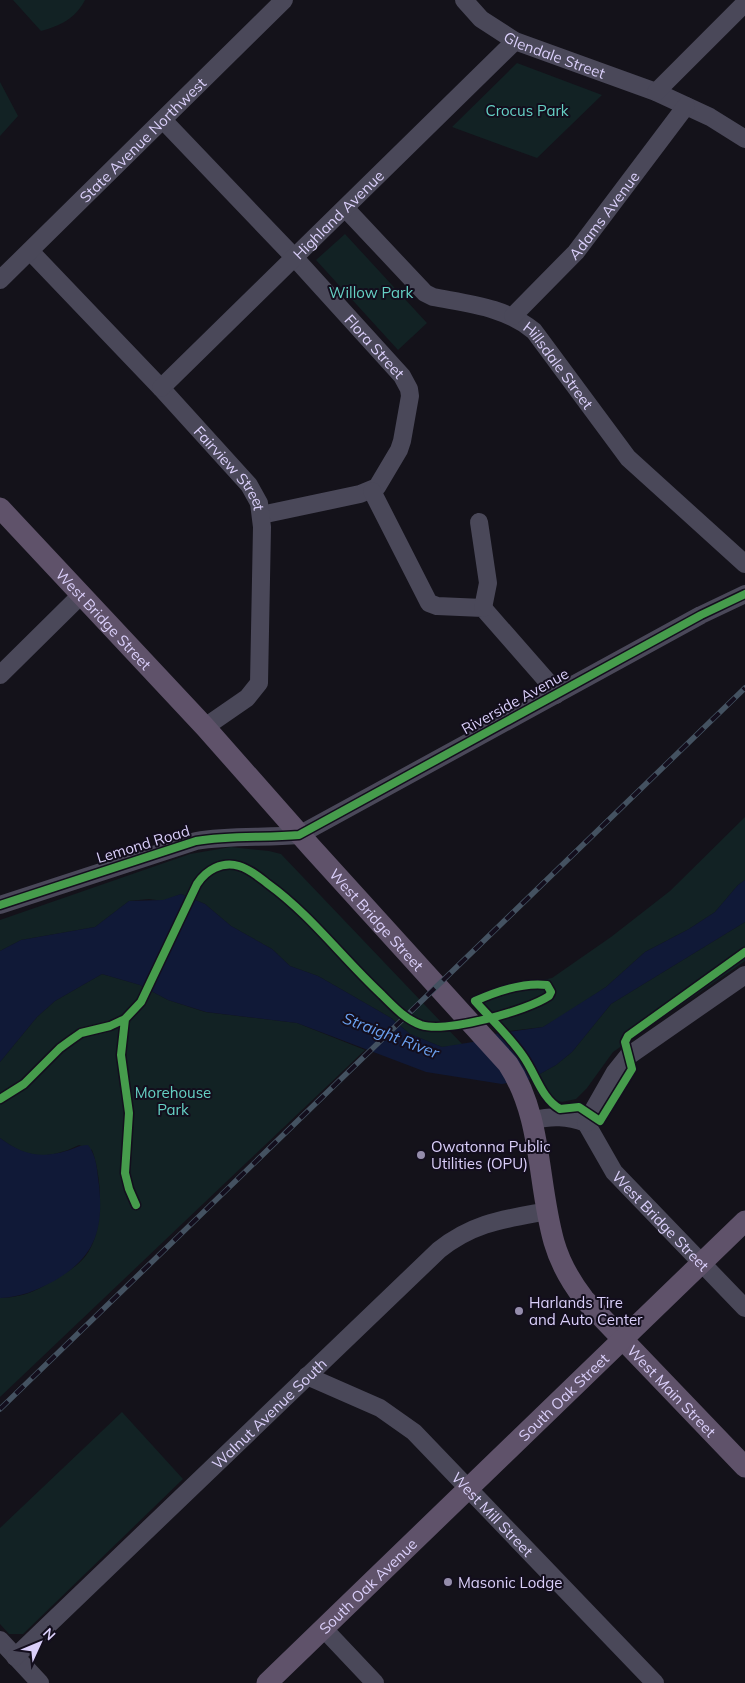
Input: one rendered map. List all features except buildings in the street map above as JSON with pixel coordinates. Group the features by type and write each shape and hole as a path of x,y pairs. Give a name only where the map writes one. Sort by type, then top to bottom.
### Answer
{"main road":[{"name":"West Bridge Street","path":"0,508 205,727 300,835 508,1064 526,1099 533,1120"},
{"name":"West Main Street","path":"533,1120 554,1243 572,1282 584,1299 745,1466"},
{"name":"South Oak Street","path":"469,1489 745,1221"},
{"name":"South Oak Avenue","path":"267,1683 469,1489"}],"street":[{"name":"State Avenue Northwest","path":"0,280 284,0"},
{"name":"Glendale Street","path":"464,0 481,19 515,42 656,92 686,106"},
{"path":"656,92 745,3"},
{"name":"Highland Avenue","path":"161,388 294,257 346,210 515,42"},
{"path":"686,106 710,117 745,139"},
{"name":"Adams Avenue","path":"513,316 576,252 686,106"},
{"name":"Flora Street","path":"163,120 294,257 402,376 409,389 399,450 381,483 372,491"},
{"name":"Hillsdale Street","path":"346,210 425,293 433,297 503,312 513,316 534,332 628,458 745,564"},
{"name":"Fairview Street","path":"30,251 161,388 249,485 259,503 261,515 259,683 247,698 205,727"},
{"path":"261,515 372,491 429,602 437,606 483,608 547,681 556,695"},
{"path":"479,522 488,583 483,608"},
{"name":"Riverside Avenue","path":"300,835 701,615 745,594"},
{"path":"0,675 81,595"},
{"name":"Lemond Road","path":"0,905 196,841 219,837 259,838 300,835"},
{"path":"533,1120 549,1117 568,1117 586,1123 615,1072 627,1057 745,975"},
{"name":"West Bridge Street","path":"586,1123 614,1172 745,1308"},
{"name":"Walnut Avenue South","path":"15,1656 454,1237 490,1221 548,1211"},
{"name":"West Mill Street","path":"307,1376 380,1408 401,1422 426,1443 655,1683"},
{"path":"324,1629 375,1683"},
{"path":"0,1640 40,1683"}],"green space":[{"path":"13,0 85,0 77,12 67,20 55,27 41,31"},
{"name":"Crocus Park","path":"517,63 602,95 537,158 452,127"},
{"path":"0,82 18,116 0,136"},
{"name":"Willow Park","path":"345,234 427,323 398,350 316,260"},
{"path":"745,817 745,880 738,885 715,912 689,929 645,952 606,987 543,1027 509,1031 476,995 552,978 611,937 670,891"},
{"path":"231,847 281,854 463,1045 442,1047 410,1034 391,1018 318,976 290,966 272,949 231,926 205,904 181,894 163,901 149,899 129,901 95,927 21,940 0,951 0,920 190,854"},
{"path":"745,922 745,961 613,1052 587,1088 576,1099 562,1102 538,1095 531,1079 556,1065 572,1052 611,1004"},
{"name":"Morehouse Park","path":"102,974 140,985 168,1000 205,1012 297,1023 365,1050 0,1397 0,1298 23,1295 36,1290 50,1283 79,1263 88,1253 94,1240 100,1210 100,1193 96,1163 92,1150 79,1145 57,1153 38,1155 19,1150 0,1138 0,1062 37,1017 55,1001"},
{"path":"122,1412 183,1479 23,1634 9,1634 0,1624 0,1528"}],"water":[{"name":"Straight River","path":"745,880 745,922 611,1004 572,1052 556,1065 531,1079 502,1084 426,1072 297,1023 206,1012 168,1000 140,985 102,974 55,1001 37,1017 0,1062 0,951 21,940 95,927 129,901 163,900 181,894 205,904 231,926 272,949 290,966 318,976 391,1018 410,1034 442,1047 485,1040 494,1034 543,1027 606,987 645,952 689,929 715,912 738,885"},
{"path":"0,1138 16,1148 39,1155 48,1155 88,1145 96,1164 100,1216 98,1230 93,1242 79,1263 54,1281 40,1288 21,1295 0,1298"}],"railway":[{"path":"0,1409 745,688"}],"cycle path":[{"path":"0,905 196,841 299,835 701,615 745,594"},
{"path":"0,1099 24,1084 60,1048 81,1033 110,1026 125,1019 141,1002 197,884 210,871 221,866 233,865 247,869 284,896 313,923 395,1008 421,1025 433,1027 448,1026 467,1023 486,1019 505,1014 549,996 551,992 547,985 519,986 475,1001 481,1008 487,1014 494,1021 518,1049 528,1063 543,1092 553,1104 560,1109 579,1107 600,1121 632,1069 625,1042 628,1036 745,952"},
{"path":"125,1019 121,1055 129,1113 125,1173 136,1205"}],"place":[{"name":"Owatonna Public Utilities (OPU)","path":"421,1155"},
{"name":"Harlands Tire and Auto Center","path":"519,1311"},
{"name":"Masonic Lodge","path":"448,1582"}]}
